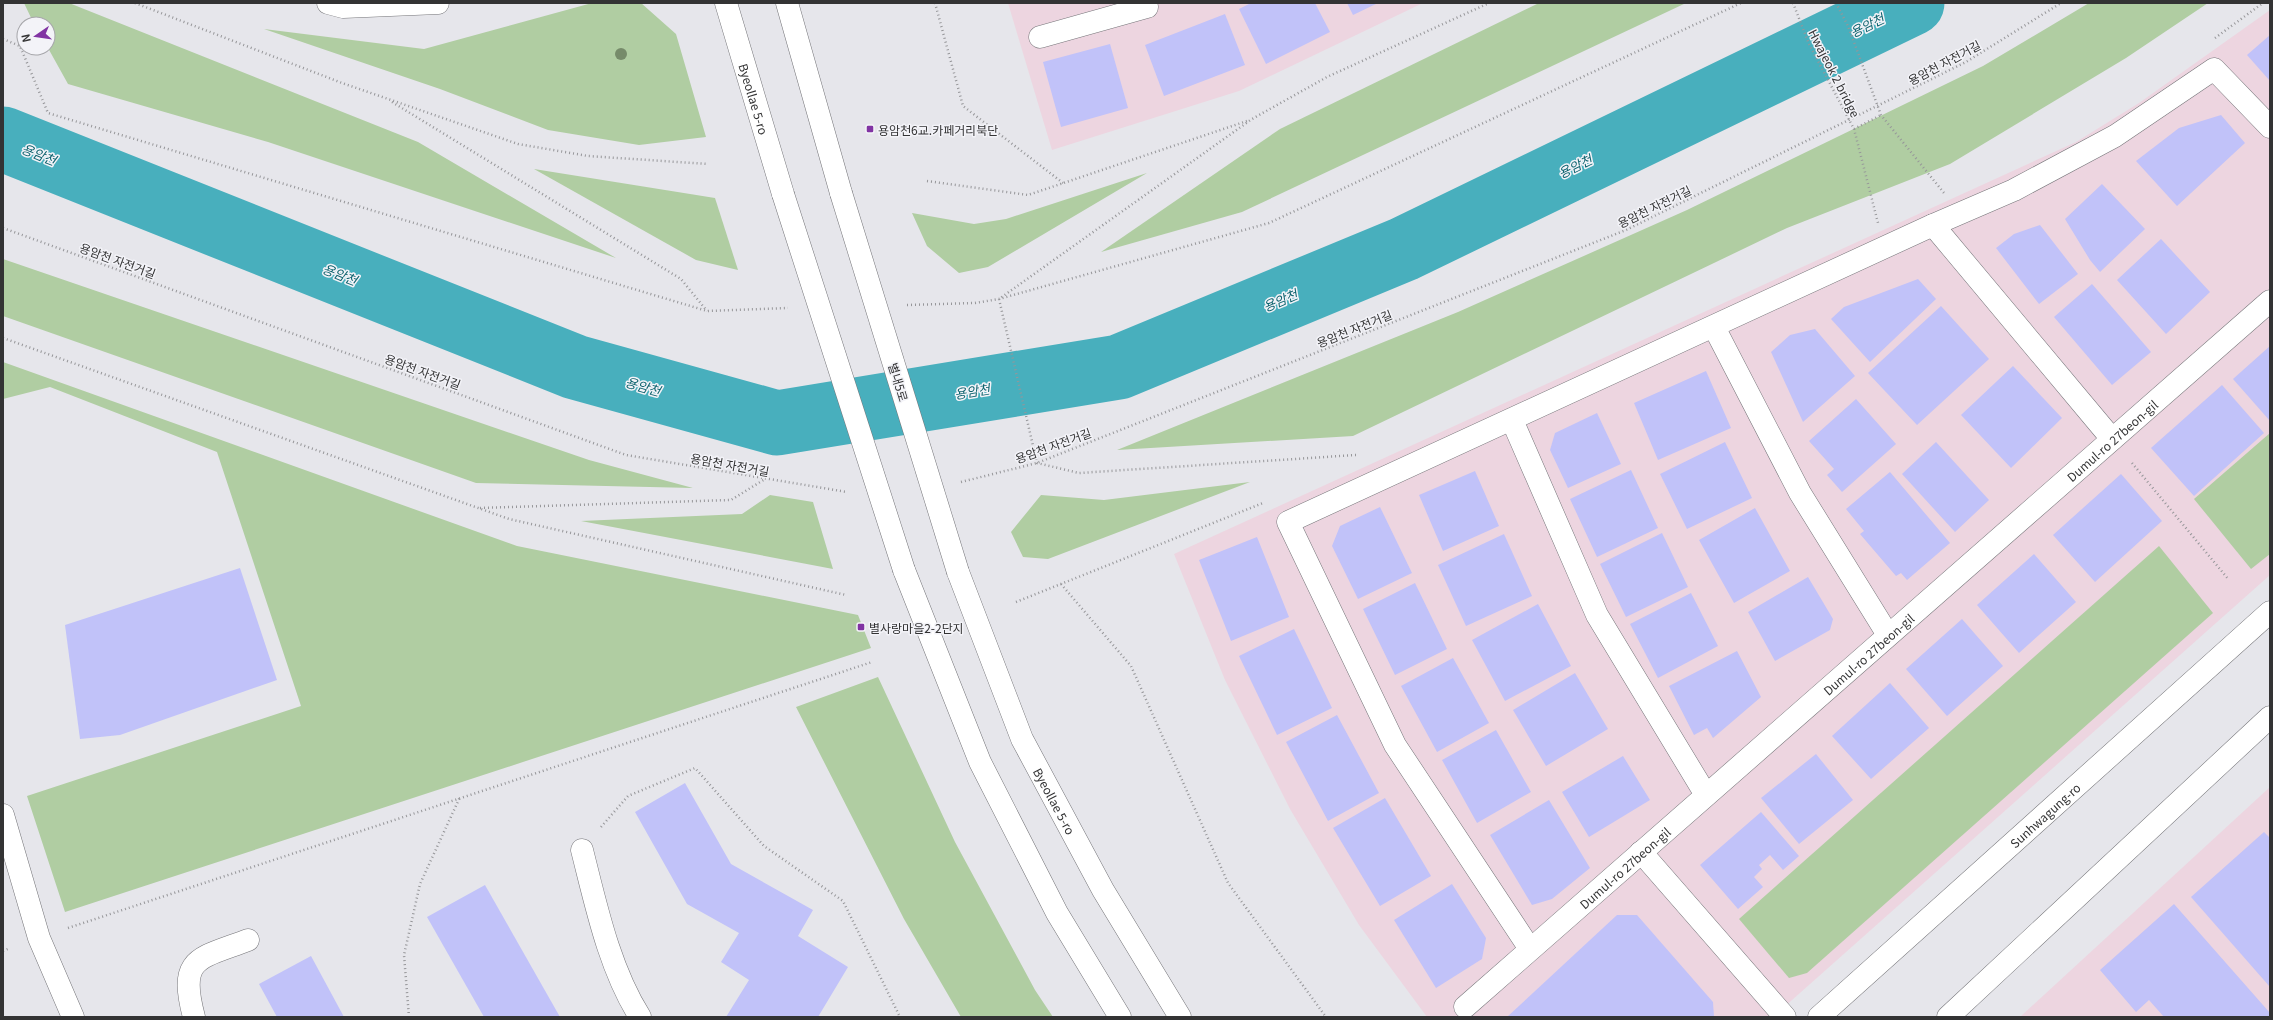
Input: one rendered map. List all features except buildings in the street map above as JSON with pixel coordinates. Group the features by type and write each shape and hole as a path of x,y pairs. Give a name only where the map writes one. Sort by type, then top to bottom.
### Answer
{"street":[{"path":"328,3 343,7 438,3"},
{"name":"Byeollae 5-ro","path":"726,3 783,194 904,570 980,762 1057,914 1120,1017"},
{"name":"별내5로","path":"787,3 841,193 958,572"},
{"path":"1040,37 1150,4"},
{"path":"1530,949 1396,745 1288,522 1933,225 2014,190 2116,136 2214,69 2270,127"},
{"path":"1933,225 2112,439"},
{"name":"Dumul-ro 27beon-gil","path":"1465,1006 2270,301"},
{"path":"1714,327 1800,493 1888,635"},
{"path":"1512,420 1597,616 1706,795"},
{"name":"Byeollae 5-ro","path":"958,572 1022,739 1103,890 1180,1017"},
{"name":"Sunhwagung-ro","path":"1819,1017 2270,612"},
{"path":"1948,1017 2270,716"},
{"path":"3,815 39,938 72,1017"},
{"path":"582,850 599,918 609,947 640,1017"},
{"path":"1641,852 1785,1017"},
{"path":"194,1017 187,991 189,972 202,957 248,940"}],"path":[{"path":"135,3 387,99 518,144 588,156 708,164"},
{"path":"935,3 963,106 1063,183"},
{"path":"1363,455 1079,473 1037,463 999,299 1252,119 1327,78 1489,3"},
{"name":"Hwajeok 2 bridge","path":"1793,3 1809,44 1854,129 1878,223"},
{"name":"Hwajeok 2 bridge","path":"1836,3 1848,26 1881,115 1944,193"},
{"name":"용암천 자전거길","path":"954,484 1037,463 1626,230 1966,62 2061,3"},
{"path":"387,99 681,279 707,311"},
{"name":"Hwajeok 2 bridge","path":"1854,129 1881,115"},
{"path":"927,181 1028,195 1252,119"},
{"name":"용암천 자전거길","path":"3,228 626,455 848,492"},
{"path":"3,338 509,519 846,595"},
{"path":"2112,439 2229,580"},
{"path":"478,508 731,500 765,479"},
{"path":"1016,602 1267,502"},
{"path":"1061,584 1131,666 1228,883 1326,1017"},
{"path":"3,951 460,797 872,662"},
{"path":"582,850 628,796 695,768 764,846 843,901 900,1017"},
{"path":"409,1017 404,955 420,884 460,797"}],"shaded area":[{"path":"1008,3 1423,3 1239,91 1052,150"},
{"path":"2270,10 2270,575 1773,1017 1427,1017 1359,925 1290,809 1225,680 1174,554 2076,142 2139,103"},
{"path":"2270,787 2270,1017 2020,1017"}],"green space":[{"path":"24,3 69,3 418,142 616,258 268,142 68,84 52,56 56,56 56,16 30,16"},
{"path":"592,3 641,3 676,34 706,137 639,145 548,130 440,89 264,29 424,49"},
{"path":"1539,3 1686,3 1242,212 1101,252 1280,129"},
{"path":"2089,3 2208,3 2126,58 1950,164 1787,228 1353,436 1117,450 1458,312 1687,210 1983,66"},
{"path":"534,169 715,198 738,270 696,260"},
{"path":"1147,173 988,267 959,273 927,246 912,213 974,224 1006,219"},
{"path":"3,259 589,460 693,488 476,483 3,316"},
{"path":"3,362 517,546 858,615 871,648 65,912 27,796 301,706 217,452 50,387 3,399"},
{"path":"2270,433 2270,554 2251,569 2194,499"},
{"path":"1250,482 1048,559 1023,557 1011,532 1041,495 1104,500"},
{"path":"770,495 813,502 833,569 581,521 742,514"},
{"path":"2159,546 2213,613 1807,973 1789,978 1739,919"},
{"path":"878,677 955,842 1035,990 1053,1017 961,1017 904,919 796,707"}],"waterway":[{"name":"용암천","path":"3,139 575,367 777,423 1119,367 1404,249 1912,3"}],"place":[{"name":"용암천6교.카페거리북단","path":"870,129"},
{"name":"별사랑마을2-2단지","path":"861,627"}]}
